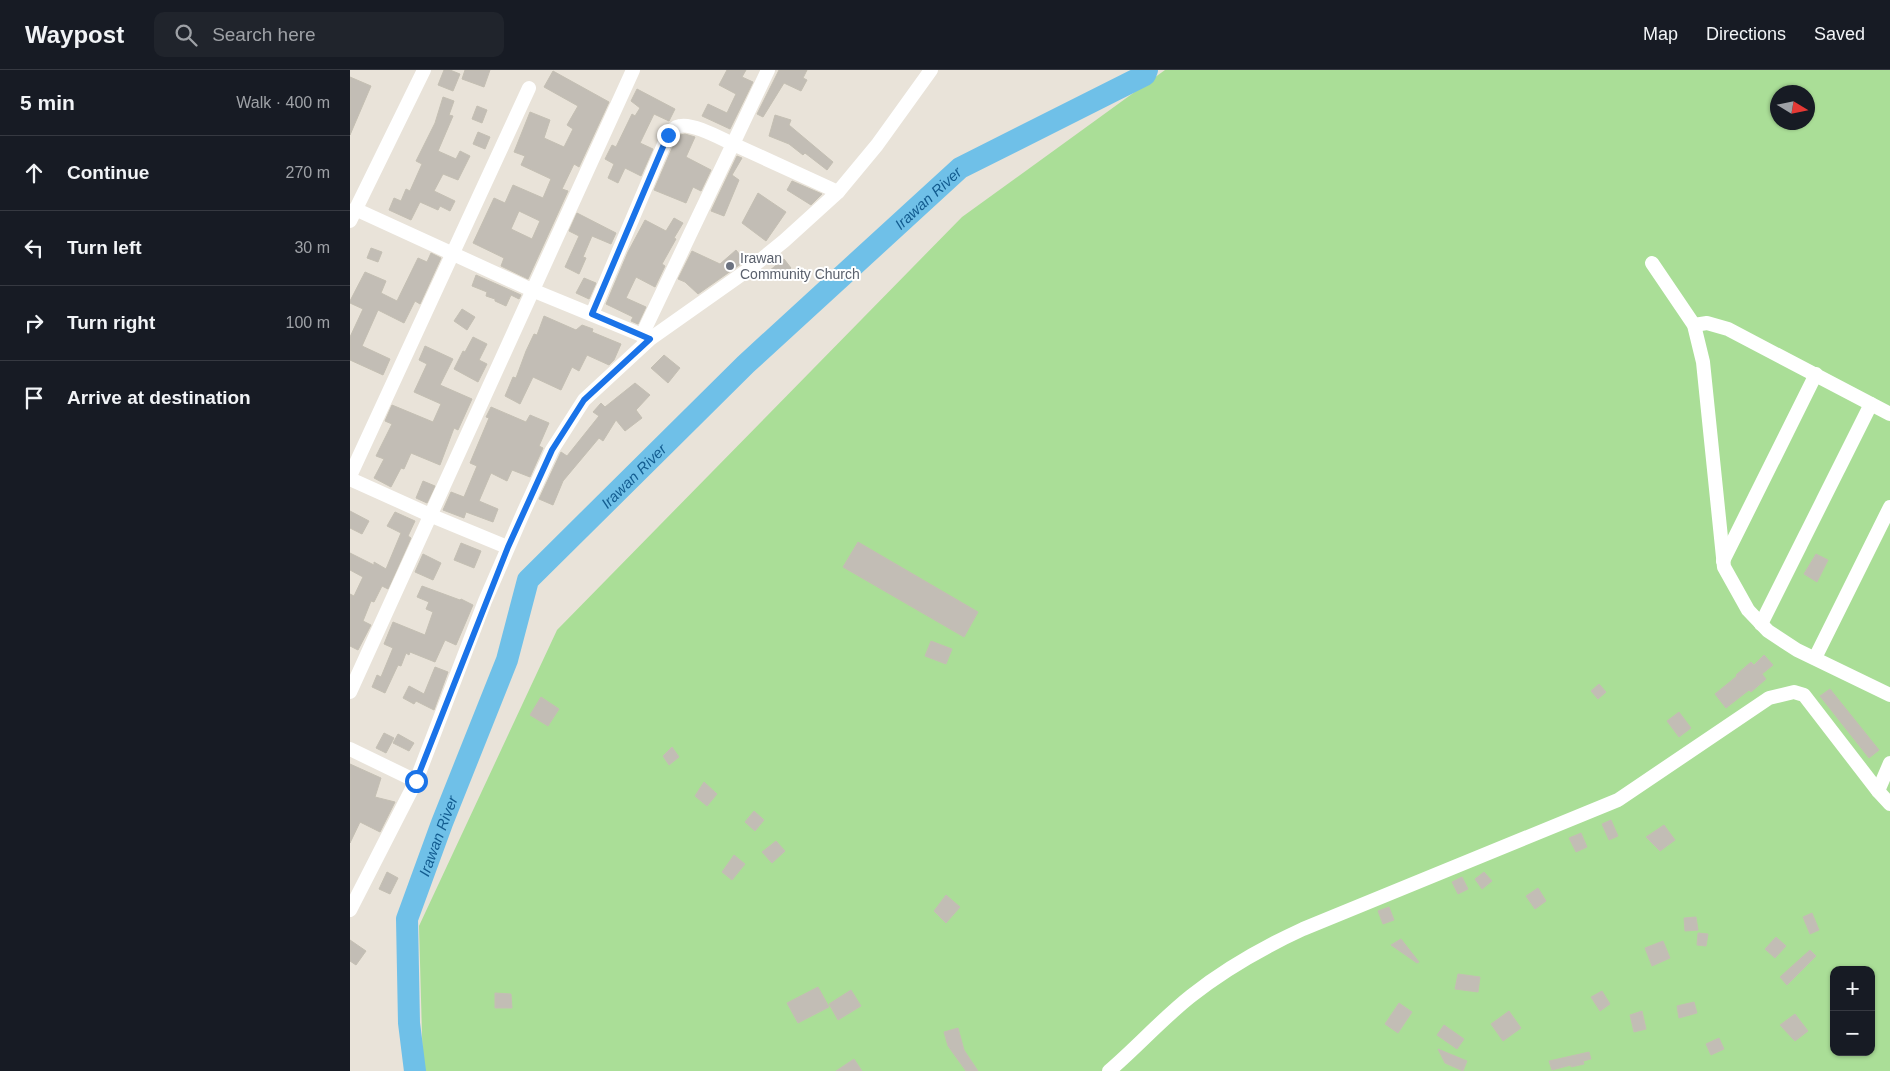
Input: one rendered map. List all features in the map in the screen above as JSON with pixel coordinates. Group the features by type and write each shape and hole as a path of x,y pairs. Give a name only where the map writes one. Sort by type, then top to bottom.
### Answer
{"street":[{"path":"424,70 353,215 454,254 532,290 646,337"},
{"path":"350,692 432,516 532,290 633,70"},
{"path":"646,337 768,70"},
{"path":"350,910 416,781 508,547 552,450 584,400 646,337 752,267 838,192 877,145 931,70"},
{"path":"508,547 432,516 350,478 529,88"},
{"path":"592,314 668,135 674,128 682,125 692,126 838,192"},
{"path":"1652,263 1694,324 1703,362 1724,567 1748,610 1768,631 1797,650 1890,695"},
{"path":"1694,324 1707,323 1728,329 1890,414"},
{"path":"1723,561 1816,374"},
{"path":"1761,624 1871,404"},
{"path":"1815,658 1890,507"},
{"path":"1109,1071 1192,996 1270,944 1618,800 1769,698 1794,692 1804,695 1890,804"},
{"path":"350,749 416,781"},
{"path":"1878,791 1890,763"}],"green space":[{"path":"1165,70 1890,70 1890,1071 423,1071 419,926 557,630 962,217"}],"building":[{"path":"444,70 460,74 453,91 438,85"},
{"path":"465,70 490,70 484,87 462,79"},
{"path":"727,70 746,70 742,77 753,82 730,129 702,116 708,104 727,113 736,94 719,85"},
{"path":"779,70 807,70 803,78 807,80 801,91 784,83 763,117 757,114"},
{"path":"553,71 609,102 579,167 574,164 562,189 568,191 528,279 501,266 504,258 473,243 494,198 505,203 513,185 543,198 551,179 521,165 525,156 514,152 530,112 550,120 544,138 564,147 573,129 567,125 578,106 544,87","holes":["519,211 540,221 532,239 511,229"]},
{"path":"350,77 371,86 350,135"},
{"path":"637,89 675,109 669,121 654,114 640,143 653,149 641,176 625,168 618,183 608,178 614,164 605,159 612,145 616,147 632,114 635,116 640,108 631,101"},
{"path":"443,97 454,101 449,115 453,116 438,151 456,159 460,151 470,156 458,180 443,174 434,191 455,201 450,211 440,206 438,210 420,202 411,220 389,210 394,198 401,201 406,189 410,191 422,164 416,161 435,123"},
{"path":"477,106 487,110 482,123 472,119"},
{"path":"775,115 791,120 789,125 833,162 827,170 805,153 803,155 789,144 769,136"},
{"path":"478,132 490,137 485,149 473,144"},
{"path":"685,134 695,137 686,157 711,170 701,191 693,187 686,203 654,190 676,139 680,135"},
{"path":"737,156 742,158 732,175 739,180 724,216 711,211"},
{"path":"792,181 822,194 811,205 787,190"},
{"path":"758,193 786,212 766,241 742,223"},
{"path":"577,213 616,233 611,244 592,236 583,257 586,258 579,274 565,267 579,236 569,231"},
{"path":"674,218 683,223 662,264 665,266 655,287 636,277 626,298 646,307 638,324 631,321 633,317 606,304 628,252 645,220 666,231"},
{"path":"371,248 382,252 378,262 367,258"},
{"path":"736,250 745,261 698,294 685,282 678,279 692,251 720,264"},
{"path":"431,253 441,258 420,304 415,301 404,323 378,310 362,346 390,359 383,375 350,360 350,337 363,309 350,303 350,301 365,272 386,281 381,293 397,301 418,258 427,262"},
{"path":"784,259 791,268 776,280 769,271"},
{"path":"476,275 521,295 519,299 511,295 506,306 486,296 487,292 472,286"},
{"path":"584,278 596,283 589,299 576,293"},
{"path":"462,309 475,317 467,330 454,321"},
{"path":"544,316 576,330 582,325 593,329 592,332 621,344 614,360 609,365 587,355 579,371 572,367 561,390 533,377 520,404 505,396 513,377 516,378 534,334 537,335"},
{"path":"473,337 487,344 479,360 487,364 478,382 454,369"},
{"path":"425,346 453,359 440,385 472,399 458,430 454,428 440,465 411,453 404,469 401,468 391,487 374,478 384,459 376,456 392,424 385,421 392,405 433,422 441,404 414,392 427,364 419,360"},
{"path":"664,355 680,368 668,383 651,368"},
{"path":"635,383 650,395 636,410 642,418 625,431 616,420 603,441 599,438 563,481 553,505 539,499 561,452 567,456 599,416 593,412 601,403 605,407"},
{"path":"491,407 526,422 530,415 549,423 539,446 543,448 530,477 512,470 507,481 491,473 479,501 498,509 493,522 466,512 464,518 443,510 451,492 464,497 477,466 470,463 489,418 486,417"},
{"path":"423,481 435,486 427,503 416,498"},
{"path":"350,511 369,521 362,534 350,528"},
{"path":"395,512 415,521 408,536 411,538 388,589 382,586 374,602 371,601 363,621 371,625 358,650 350,646 350,594 354,596 363,577 350,570 350,553 374,565 374,562 386,569 401,533 387,526"},
{"path":"858,542 978,612 964,637 843,567"},
{"path":"461,543 481,551 474,568 454,560"},
{"path":"423,554 441,563 433,580 415,572"},
{"path":"1816,554 1828,560 1817,582 1804,574"},
{"path":"422,586 473,605 456,645 445,640 435,662 410,652 409,655 406,653 401,666 398,665 385,693 372,687 377,675 381,677 393,648 384,644 393,622 425,635 433,612 426,609 429,602 417,597"},
{"path":"931,641 952,649 946,664 925,656"},
{"path":"1764,655 1773,665 1762,674 1766,679 1751,692 1749,690 1726,708 1715,694 1751,662 1754,665"},
{"path":"435,667 448,672 434,710 416,701 414,704 403,698 409,686 424,694"},
{"path":"1599,684 1606,692 1598,699 1591,691"},
{"path":"1830,689 1879,750 1869,758 1820,696"},
{"path":"541,697 559,709 548,726 530,715"},
{"path":"1679,712 1691,728 1679,737 1667,721"},
{"path":"384,733 394,738 386,753 376,748"},
{"path":"398,734 414,743 409,751 393,743"},
{"path":"672,747 679,757 669,765 663,756"},
{"path":"350,764 381,778 375,797 395,802 380,832 360,822 350,843"},
{"path":"704,782 717,794 707,806 695,796"},
{"path":"754,811 764,820 755,831 745,822"},
{"path":"1611,820 1618,836 1609,840 1602,824"},
{"path":"1664,825 1675,840 1660,851 1646,837"},
{"path":"1581,833 1587,847 1576,852 1569,838"},
{"path":"776,841 785,851 772,863 762,852"},
{"path":"734,855 745,864 732,880 722,872"},
{"path":"387,872 398,878 390,894 379,889"},
{"path":"1484,872 1492,881 1482,889 1475,879"},
{"path":"1462,877 1468,889 1458,894 1452,882"},
{"path":"1538,888 1546,901 1535,909 1526,896"},
{"path":"946,895 960,907 946,923 934,911"},
{"path":"1389,907 1394,920 1383,924 1378,911"},
{"path":"1812,913 1819,930 1810,934 1803,917"},
{"path":"1696,917 1698,930 1685,931 1684,918"},
{"path":"1698,933 1708,934 1706,946 1697,945"},
{"path":"1776,937 1786,946 1775,958 1765,949"},
{"path":"1401,939 1419,962 1417,963 1391,945"},
{"path":"350,940 366,951 356,965 350,961"},
{"path":"1663,941 1670,958 1652,966 1645,948"},
{"path":"1810,950 1816,956 1787,985 1780,977"},
{"path":"1458,974 1480,977 1478,992 1455,989"},
{"path":"818,987 829,1007 798,1023 787,1003"},
{"path":"851,990 861,1006 838,1020 829,1004"},
{"path":"1602,991 1610,1004 1600,1011 1591,997"},
{"path":"495,993 511,994 512,1008 495,1008"},
{"path":"1694,1002 1697,1013 1679,1018 1677,1006"},
{"path":"1399,1003 1412,1012 1398,1033 1385,1024"},
{"path":"1509,1011 1521,1028 1503,1041 1491,1024"},
{"path":"1642,1011 1646,1029 1634,1032 1630,1015"},
{"path":"1795,1014 1808,1031 1795,1041 1780,1025"},
{"path":"1444,1025 1464,1039 1457,1049 1437,1035"},
{"path":"958,1028 964,1050 978,1071 966,1071 948,1046 944,1032"},
{"path":"1719,1038 1724,1049 1711,1055 1706,1044"},
{"path":"1438,1049 1467,1061 1463,1071 1445,1063"},
{"path":"1589,1052 1591,1059 1583,1061 1584,1064 1552,1070 1549,1061"},
{"path":"854,1059 862,1071 836,1071"}],"waterway":[{"name":"Irawan River","path":"415,1071 409,1023 407,919 442,823 507,660 528,580 746,364 960,168 1145,75 1147,70"}],"place":[{"name":"Irawan Community Church","path":"730,266"}],"route":[{"path":"416,781 485,601 552,450 584,400 650,339 592,314 668,135"}]}
